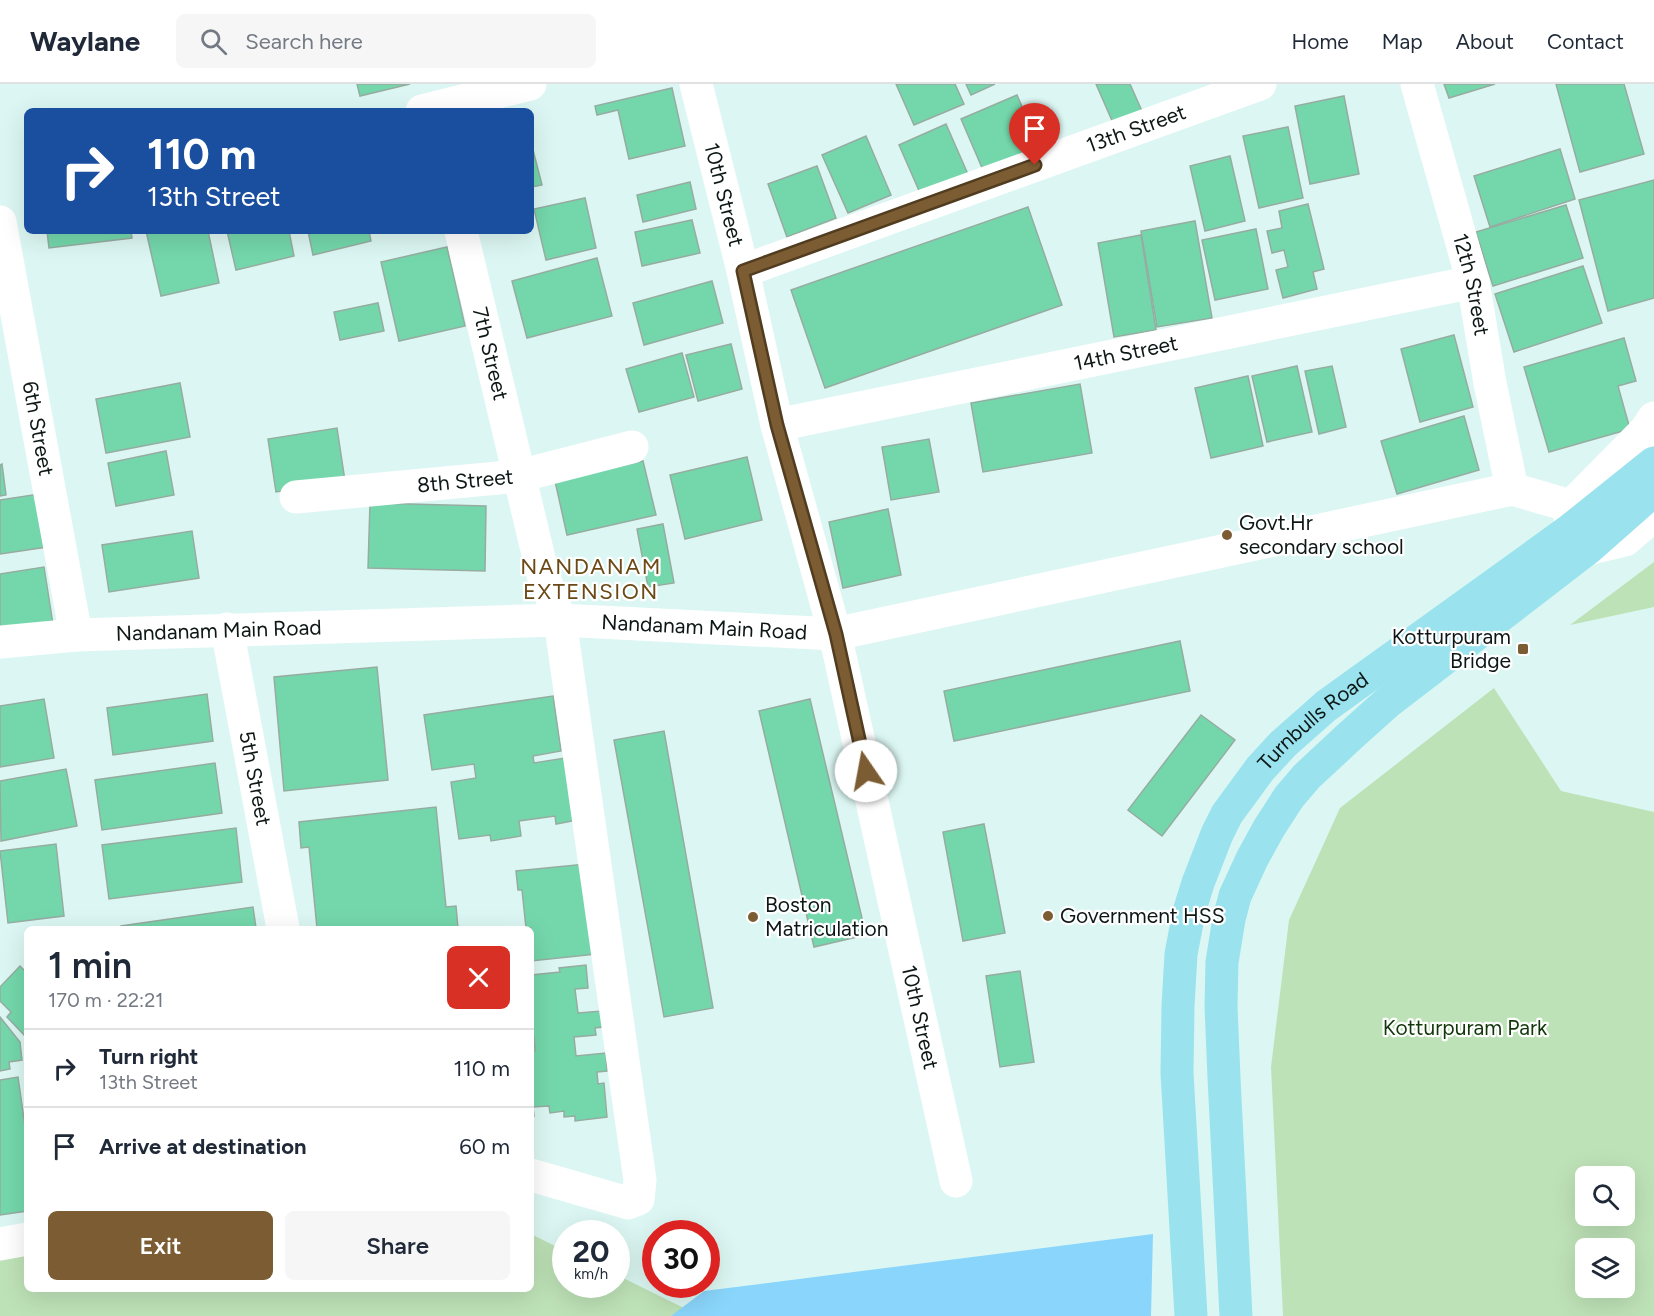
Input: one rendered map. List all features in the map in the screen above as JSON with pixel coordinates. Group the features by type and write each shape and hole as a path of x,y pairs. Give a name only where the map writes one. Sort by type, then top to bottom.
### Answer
{"main road":[{"path":"1576,528 1654,463"},
{"path":"1576,528 1654,490"},
{"name":"Turnbulls Road","path":"1236,1316 1221,1006 1222,962 1235,896 1269,828 1289,797 1307,776 1576,528"},
{"name":"Turnbulls Road","path":"1191,1316 1177,1073 1181,954 1189,912 1217,834 1227,814 1260,769 1283,744 1326,706 1576,528"}],"street":[{"path":"437,108 530,84"},
{"name":"10th Street","path":"696,84 743,271 777,425 836,634 956,1181"},
{"name":"13th Street","path":"743,271 1260,84"},
{"name":"12th Street","path":"1417,84 1473,282 1512,489"},
{"name":"6th Street","path":"0,222 76,635"},
{"name":"7th Street","path":"462,234 543,574 560,620 640,1192 638,1199 628,1203 534,1176"},
{"name":"14th Street","path":"777,425 1473,282"},
{"name":"Turnbulls Road","path":"1654,418 1576,528 1625,540 1654,516"},
{"name":"8th Street","path":"296,497 519,476 632,447"},
{"name":"Nandanam Main Road","path":"0,642 76,635 227,629 560,620 836,634 1512,489 1576,528"},
{"name":"5th Street","path":"227,629 283,926"},
{"path":"0,1244 24,1240"}],"green space":[{"path":"1654,562 1654,607 1570,625"},
{"name":"Kotturpuram Park","path":"1494,688 1561,791 1654,812 1654,1316 1283,1316 1271,1067 1289,920 1340,808"},
{"path":"534,1236 552,1244 552,1298 630,1298 630,1281 642,1287 642,1298 664,1298 684,1308 671,1316 0,1316 0,1257 24,1253 24,1292 534,1292"}],"water":[{"path":"1153,1234 1151,1316 671,1316 695,1298 720,1298 720,1289"}],"building":[{"path":"357,84 410,84 360,96"},
{"path":"896,84 955,84 964,104 914,125"},
{"path":"966,84 995,84 971,95"},
{"path":"1096,84 1130,84 1146,120 1117,132"},
{"path":"1444,84 1495,84 1449,98"},
{"path":"1556,84 1624,84 1644,154 1580,172"},
{"path":"672,88 685,146 629,159 618,110 597,115 595,106"},
{"path":"1017,95 1042,152 986,177 961,119"},
{"path":"1344,96 1359,174 1310,184 1295,106"},
{"path":"946,124 971,181 924,202 899,145"},
{"path":"1288,127 1303,198 1259,208 1243,136"},
{"path":"866,136 891,195 848,213 822,155"},
{"path":"1560,149 1575,199 1490,227 1474,176"},
{"path":"534,154 542,185 534,186"},
{"path":"1230,156 1245,221 1205,231 1190,166"},
{"path":"817,166 836,218 787,237 768,184"},
{"path":"1654,180 1654,298 1608,311 1579,200"},
{"path":"690,182 696,209 643,222 637,195"},
{"path":"585,198 596,248 546,260 534,209"},
{"path":"1308,204 1324,269 1313,272 1317,289 1283,298 1276,270 1288,267 1284,250 1272,253 1267,231 1282,228 1279,211"},
{"path":"1566,205 1583,258 1493,286 1476,232"},
{"path":"1028,207 1062,305 825,388 791,290"},
{"path":"692,220 700,253 642,266 635,232"},
{"path":"1195,221 1212,318 1157,327 1141,231"},
{"path":"1256,229 1268,289 1215,300 1202,240"},
{"path":"47,234 131,234 132,238 49,248"},
{"path":"147,234 209,234 219,283 161,296"},
{"path":"228,234 290,234 294,256 236,270"},
{"path":"309,234 370,234 371,241 313,255"},
{"path":"1141,235 1156,330 1114,337 1098,243"},
{"path":"447,247 465,326 399,341 381,262"},
{"path":"597,258 612,316 527,338 512,281"},
{"path":"1583,266 1602,323 1514,352 1495,294"},
{"path":"712,281 723,323 644,345 633,303"},
{"path":"378,303 384,331 340,340 334,312"},
{"path":"1454,335 1473,407 1420,422 1401,349"},
{"path":"1624,338 1636,381 1618,386 1630,429 1549,452 1524,367"},
{"path":"731,344 742,389 698,401 686,355"},
{"path":"682,353 694,397 639,412 626,369"},
{"path":"1297,366 1312,432 1267,442 1252,376"},
{"path":"1332,366 1346,427 1319,434 1305,371"},
{"path":"1248,376 1263,446 1211,458 1195,388"},
{"path":"180,383 190,437 106,453 96,399"},
{"path":"1080,384 1092,453 983,472 971,403"},
{"path":"1464,416 1479,470 1397,494 1381,441"},
{"path":"337,428 345,481 276,492 268,439"},
{"path":"929,439 939,492 891,500 882,447"},
{"path":"166,451 174,495 116,506 108,463"},
{"path":"747,457 762,520 685,539 670,475"},
{"path":"643,461 656,515 567,535 555,481"},
{"path":"2,464 6,495 0,496 0,465"},
{"path":"39,494 47,547 0,554 0,500"},
{"path":"370,503 486,506 485,571 368,568"},
{"path":"888,509 901,575 843,588 829,522"},
{"path":"663,524 674,583 648,587 637,529"},
{"path":"192,531 199,578 109,592 102,545"},
{"path":"44,567 53,624 0,632 0,574"},
{"path":"1180,641 1190,691 954,741 944,691"},
{"path":"377,667 388,780 284,791 274,677"},
{"path":"207,694 213,741 113,755 107,708"},
{"path":"553,696 561,751 533,756 534,763 571,757 578,820 556,824 555,816 519,821 521,836 491,841 490,835 459,839 451,782 476,778 474,764 432,770 424,715"},
{"path":"44,699 54,758 0,767 0,706"},
{"path":"810,699 866,935 814,947 759,711"},
{"path":"1201,715 1235,740 1162,836 1128,810"},
{"path":"664,731 713,1008 664,1017 614,740"},
{"path":"215,763 222,813 102,830 95,780"},
{"path":"66,769 77,826 1,841 0,781"},
{"path":"436,807 446,907 456,906 458,926 317,926 309,847 301,848 299,822"},
{"path":"984,824 1005,933 963,941 943,832"},
{"path":"236,828 242,882 109,899 102,845"},
{"path":"56,844 64,916 8,923 0,851"},
{"path":"586,864 596,954 534,961 534,926 526,926 522,890 518,890 516,871"},
{"path":"253,907 256,926 121,926"},
{"path":"586,965 588,988 575,989 578,1013 602,1011 603,1027 595,1028 596,1035 574,1037 576,1056 606,1053 607,1071 597,1072 598,1084 604,1083 607,1117 575,1121 575,1116 564,1117 564,1111 550,1113 549,1106 534,1107 534,975 560,972 559,968"},
{"path":"20,966 24,970 24,1035 7,1017 11,1012 0,1001 0,987"},
{"path":"1020,971 1034,1062 1000,1067 986,976"},
{"path":"0,1017 20,1042 22,1060 9,1062 10,1069 0,1071"},
{"path":"18,1077 24,1119 24,1211 0,1215 0,1080"}],"place":[{"name":"Govt.Hr secondary school","path":"1227,535"},
{"name":"Kotturpuram Bridge","path":"1523,649"},
{"name":"Government HSS","path":"1048,916"},
{"name":"Boston Matriculation","path":"753,917"}],"district":[{"name":"NANDANAM EXTENSION","path":"591,578"}],"route":[{"path":"866,771 836,634 777,425 743,271 1035,165"}]}
